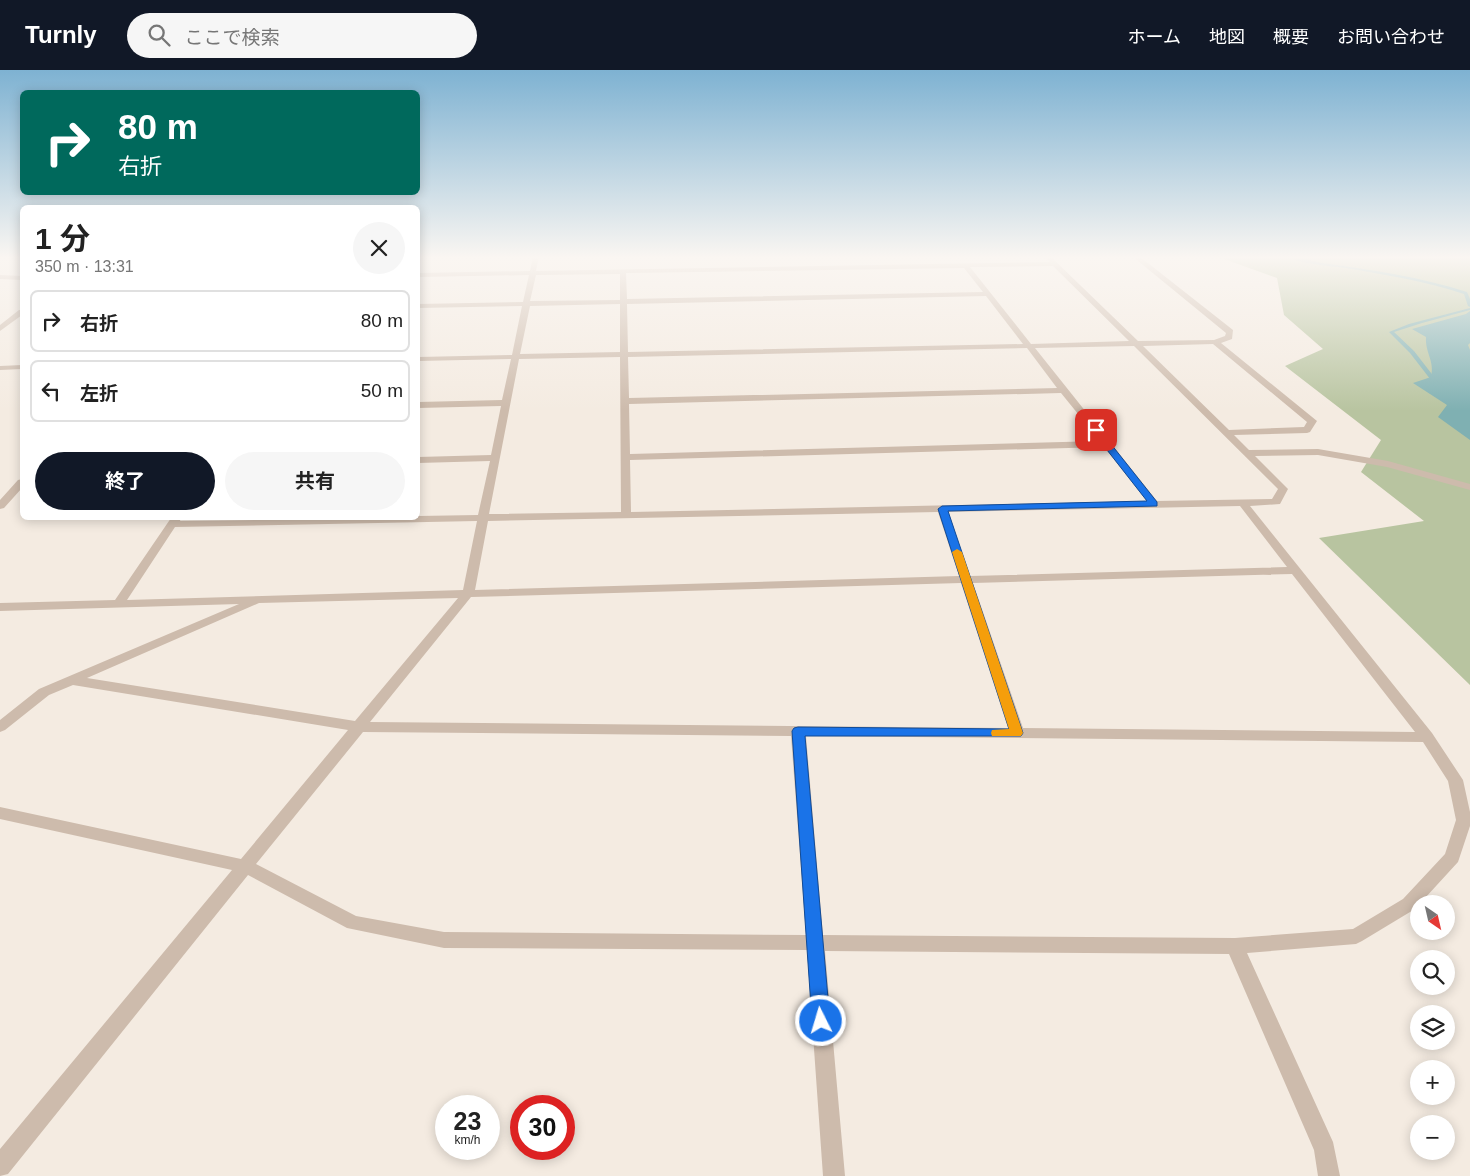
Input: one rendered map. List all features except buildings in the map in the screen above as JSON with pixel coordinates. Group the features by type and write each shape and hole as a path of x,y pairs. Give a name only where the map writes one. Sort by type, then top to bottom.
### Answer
{"street":[{"path":"0,1166 468,593 526,308"},
{"path":"624,308 626,515"},
{"path":"999,308 1154,504"},
{"path":"420,519 1276,502 1283,489 1099,308"},
{"path":"420,359 1215,342 1229,337 1230,332 1200,308"},
{"path":"0,328 20,313"},
{"path":"1215,342 1312,421 1307,430 1226,433"},
{"path":"0,368 20,367"},
{"path":"625,401 1064,390"},
{"path":"420,405 507,403"},
{"path":"626,457 1106,444"},
{"path":"1246,453 1318,452 1388,464 1470,487"},
{"path":"420,460 496,458"},
{"path":"0,506 20,484"},
{"path":"0,813 245,866 354,923 444,940 1235,946 1356,936 1409,904 1452,857 1464,820 1455,780 1427,737 1242,502"},
{"path":"942,509 1017,733"},
{"path":"119,603 173,521 277,520"},
{"path":"0,607 1294,570"},
{"path":"0,727 44,692 261,599"},
{"path":"70,680 359,727 1427,737"},
{"path":"798,731 834,1176"},
{"path":"1235,946 1325,1150 1329,1176"}],"green space":[{"path":"1283,308 1470,308 1470,685 1319,538 1424,521 1361,472 1381,440 1285,366 1323,349 1284,315"}],"water":[{"path":"1470,311 1470,343 1468,345 1470,350 1470,440 1438,417 1447,405 1413,383 1431,377 1432,366 1426,337 1412,329 1466,314"}],"waterway":[{"path":"1436,383 1412,352 1391,332 1470,309"}],"slow traffic":[{"path":"957,552 1017,733 997,733"}],"route":[{"path":"821,1021 798,731 1017,733 942,509 1154,504 1096,430"}]}
